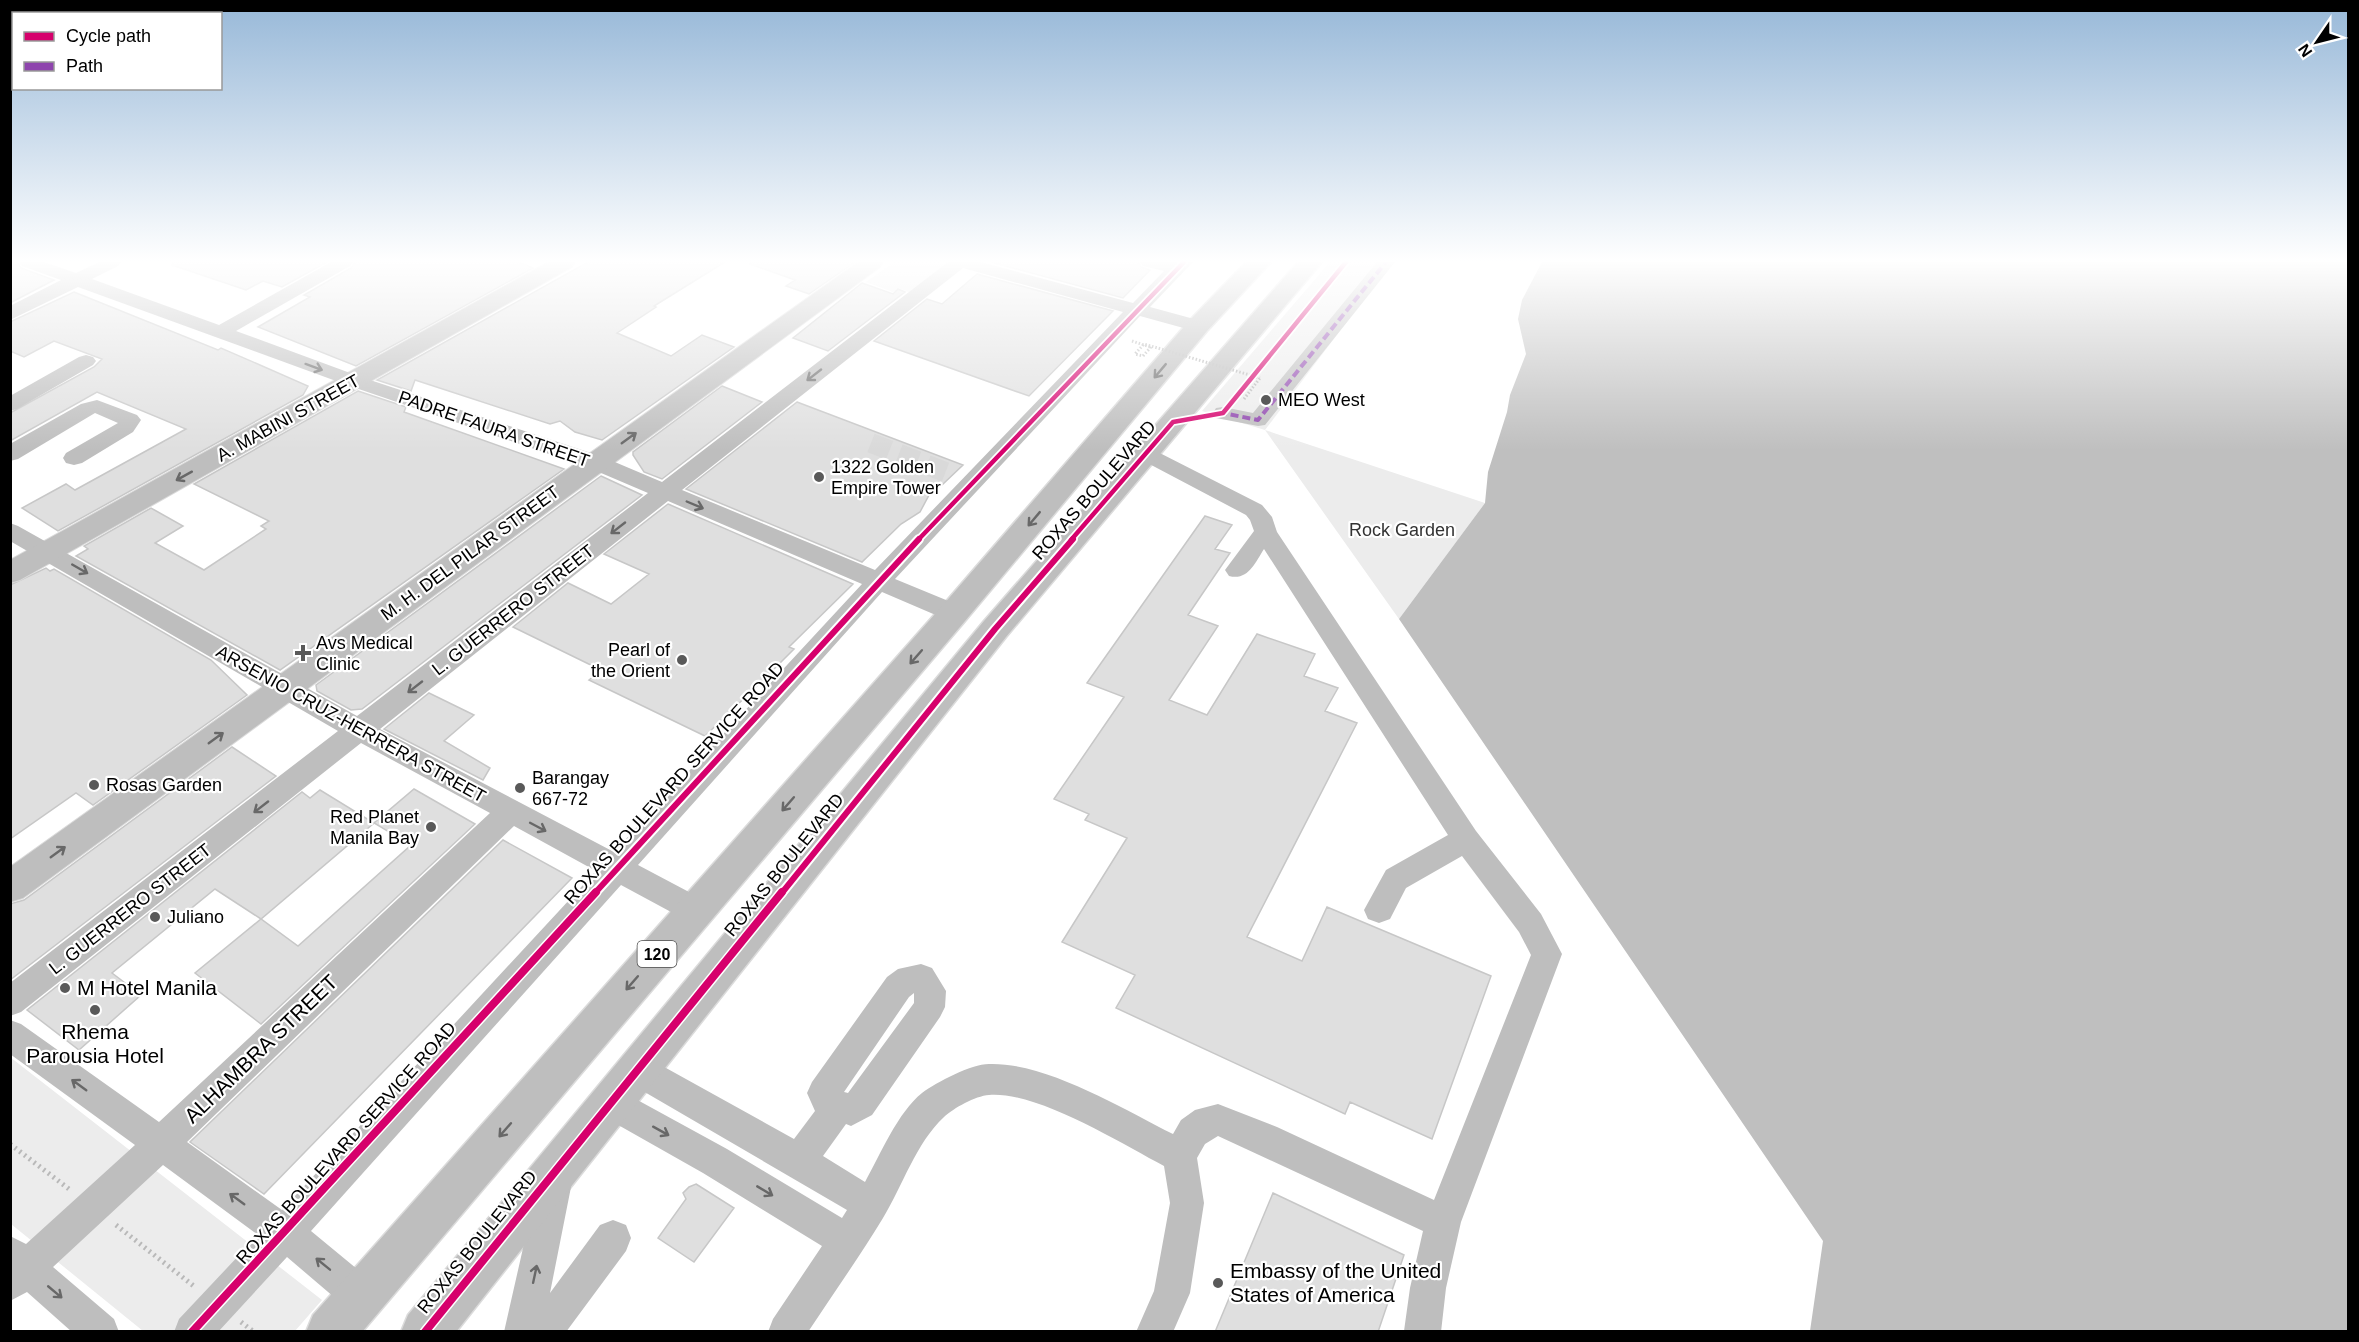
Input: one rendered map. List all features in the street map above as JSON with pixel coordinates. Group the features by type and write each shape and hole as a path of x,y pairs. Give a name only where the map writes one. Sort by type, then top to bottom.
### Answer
{"highway":[{"name":"ROXAS BOULEVARD","path":"424,1332 995,629 1256,325"},
{"name":"ROXAS BOULEVARD","path":"330,1332 954,613 1198,326"}],"main road":[{"name":"A. MABINI STREET","path":"10,573 453,325"},
{"name":"M. H. DEL PILAR STREET","path":"10,887 786,325"}],"street":[{"name":"PADRE FAURA STREET","path":"196,325 354,381 596,462 954,613"},
{"path":"219,333 234,325"},
{"name":"L. GUERRERO STREET","path":"10,1002 879,325"},
{"name":"ROXAS BOULEVARD SERVICE ROAD","path":"192,1332 285,1233 878,582 962,479 1121,325"},
{"path":"1193,325 1198,326"},
{"path":"1223,413 1258,420 1335,325"},
{"path":"10,405 86,361"},
{"path":"10,454 88,408 98,406 130,420 126,427 74,458"},
{"path":"1146,453 1254,510 1261,517 1266,533 1466,839 1530,923 1541,940 1547,958 1443,1222 1428,1288 1423,1331"},
{"name":"ARSENIO CRUZ-HERRERA STREET","path":"10,531 359,730 695,910"},
{"path":"1237,570 1266,533"},
{"name":"ALHAMBRA STREET","path":"16,1268 92,1207 161,1144 510,812"},
{"path":"1379,910 1396,879 1466,839"},
{"path":"10,1035 285,1233 361,1296"},
{"path":"636,1069 799,1161 871,1205"},
{"path":"786,1332 871,1205 913,1130 933,1105 959,1089 988,1079 1034,1084 1105,1117 1179,1156"},
{"path":"609,1102 716,1161 847,1241"},
{"path":"799,1161 839,1106"},
{"path":"1154,1332 1172,1293 1187,1203 1179,1156 1193,1132 1207,1122 1218,1120 1443,1222"},
{"path":"523,1332 559,1163"},
{"path":"543,1332 613,1238"},
{"path":"16,1268 101,1332"}],"path":[{"path":"1151,347 1143,356 1135,354 1144,344 1260,378 1241,403"},
{"path":"10,1144 254,1332"}],"green space":[{"path":"1276,325 1345,325 1265,430 1202,411"},
{"name":"Rock Garden","path":"1265,430 1485,503 1399,619"},
{"path":"10,1057 322,1300 295,1331 143,1331 11,1224"}],"shaded area":[{"path":"1519,325 2348,325 2348,1331 1810,1331 1823,1241 1399,619 1485,503 1488,472 1510,395 1526,354"}],"building":[{"path":"10,325 155,325 218,350 221,348 308,386 303,395 58,531 22,508 66,484 75,490 186,429 97,392 10,441 10,413 94,367 102,359 54,341 24,357 10,351"},
{"path":"262,325 431,325 356,366 258,327"},
{"path":"476,325 630,325 617,333 671,356 702,335 734,347 602,440 575,432 560,421 550,424 415,380 411,391 377,380"},
{"path":"810,325 862,325 828,351 793,338"},
{"path":"895,325 1100,325 1029,396 874,341"},
{"path":"722,386 762,402 662,479 644,472 633,452"},
{"path":"358,391 406,407 404,412 564,469 280,670 76,556 88,549 84,546 151,508 183,526 155,543 204,570 266,529 261,526 269,521 194,484"},
{"name":"1322 Golden Empire Tower","path":"797,402 963,465 941,486 935,484 920,512 901,524 862,562 686,489"},
{"path":"601,476 642,495 362,709 351,710 317,691 316,685"},
{"path":"668,504 853,584 789,647 794,649 705,736 589,680 601,670 513,627 568,583 611,604 649,574 604,554"},
{"path":"1205,516 1232,525 1215,549 1230,553 1188,615 1218,626 1169,700 1207,715 1257,634 1315,654 1304,676 1338,688 1325,711 1357,723 1247,937 1302,961 1327,907 1491,976 1432,1139 1350,1102 1345,1114 1116,1008 1135,975 1062,942 1127,838 1085,820 1089,814 1054,799 1124,697 1087,683"},
{"path":"46,568 50,571 54,569 211,660 247,695 93,805 76,793 10,839 10,585"},
{"path":"429,693 474,715 444,741 490,768 483,780 384,729"},
{"path":"232,747 276,776 10,980 10,904 24,900"},
{"path":"414,789 475,824 261,1024 195,973 261,919 298,946 411,845 374,823"},
{"path":"320,790 374,823 261,919 215,889 112,973 141,995 79,1050 27,1010 302,792 310,798"},
{"path":"503,840 572,878 264,1194 190,1142"},
{"path":"696,1184 734,1208 694,1262 658,1238 686,1199 683,1193"},
{"path":"1273,1193 1404,1255 1378,1332 1215,1332"}],"tunnel":[{"path":"871,443 953,475"}],"marked path":[{"path":"1226,410 1223,413 1258,420 1335,325"}],"cycle path":[{"path":"192,1332 285,1233 878,582 1122,325"},
{"path":"425,1332 995,629 1173,422 1223,413 1295,325"}],"place":[{"name":"MEO West","path":"1266,400"},
{"name":"1322 Golden Empire Tower","path":"819,477"},
{"name":"Avs Medical Clinic","path":"303,653"},
{"name":"Pearl of the Orient","path":"682,660"},
{"name":"Rosas Garden","path":"94,785"},
{"name":"Barangay 667-72","path":"520,788"},
{"name":"Red Planet Manila Bay","path":"431,827"},
{"name":"Juliano","path":"155,917"},
{"name":"M Hotel Manila","path":"65,988"},
{"name":"Rhema Parousia Hotel","path":"95,1010"},
{"name":"Embassy of the United States of America","path":"1218,1283"}]}
